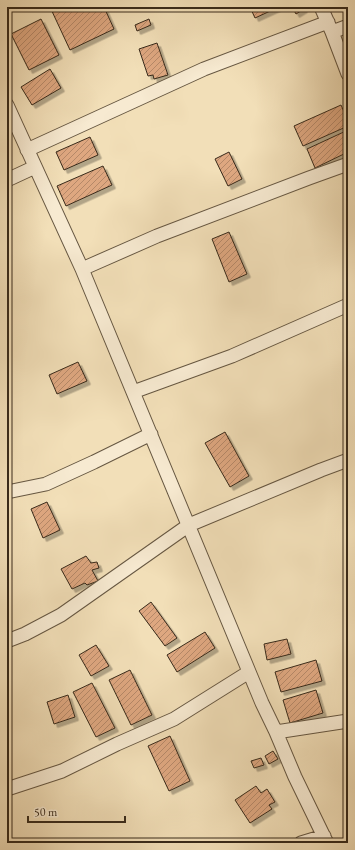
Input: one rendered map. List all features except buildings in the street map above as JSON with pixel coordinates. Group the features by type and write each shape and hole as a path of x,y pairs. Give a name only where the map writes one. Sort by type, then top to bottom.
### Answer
{"street":[{"path":"321,7 348,74"},
{"path":"27,150 204,69 330,27 348,26"},
{"path":"7,106 82,269 249,672 295,778 326,840 301,843"},
{"path":"82,269 157,236 348,164"},
{"path":"7,180 35,167"},
{"path":"133,392 232,356 348,305"},
{"path":"7,492 46,484 150,434"},
{"path":"7,641 25,634 61,615 189,525 348,460"},
{"path":"7,789 62,771 117,744 174,719 249,672"},
{"path":"276,732 348,721"}]}
